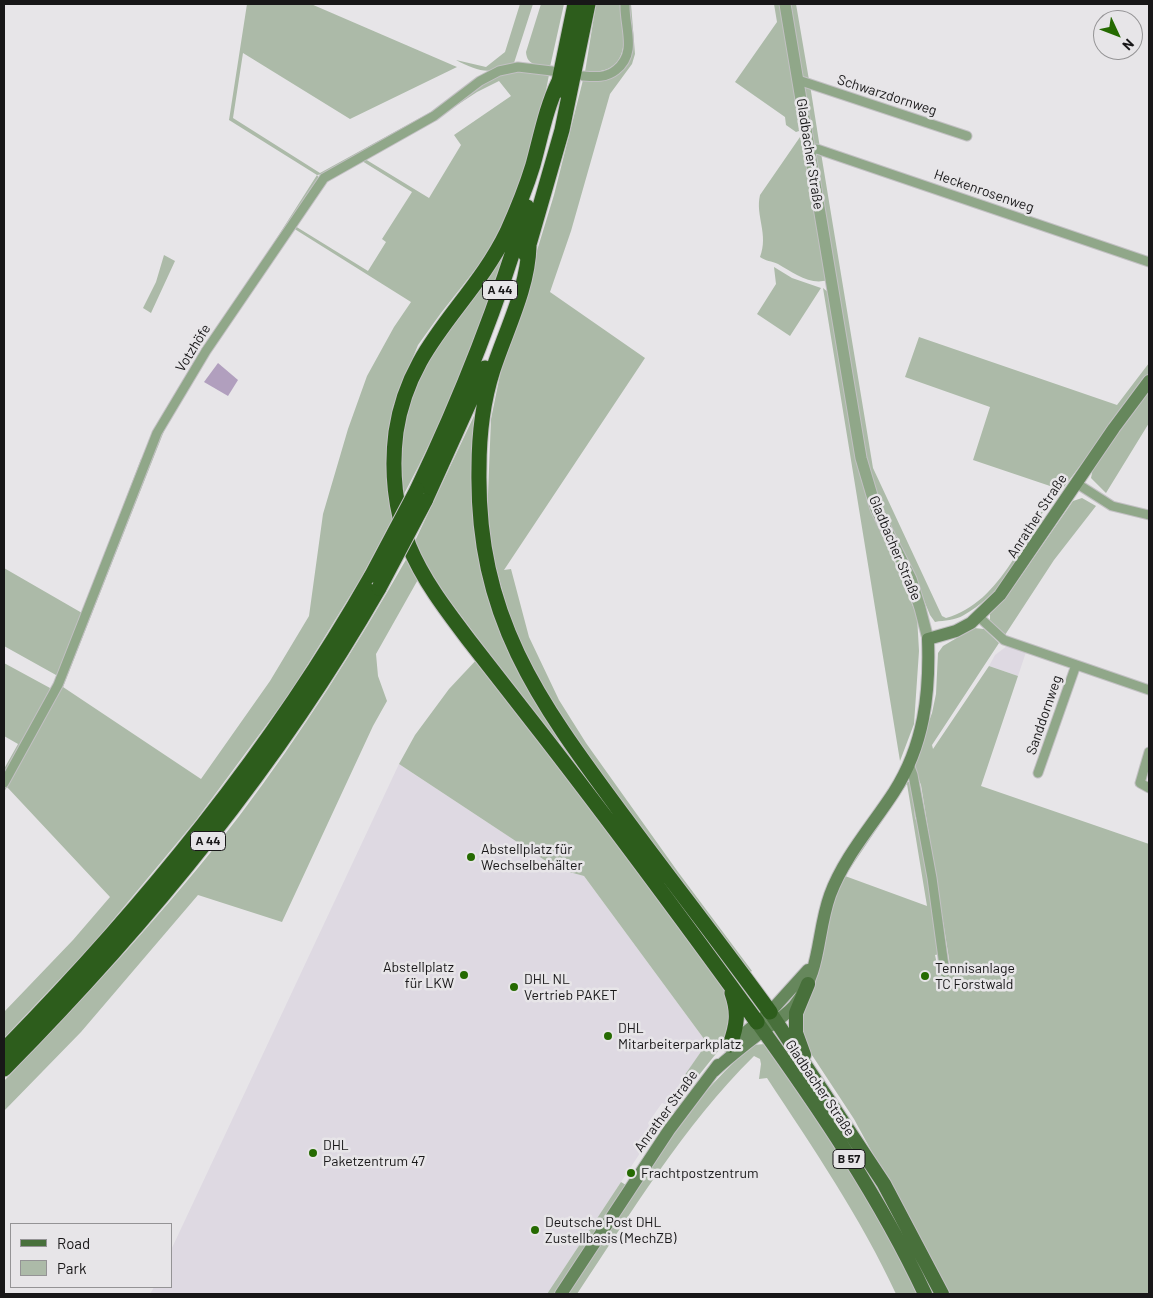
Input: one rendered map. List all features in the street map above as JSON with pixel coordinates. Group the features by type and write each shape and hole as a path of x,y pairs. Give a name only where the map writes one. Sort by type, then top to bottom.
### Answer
{"highway":[{"name":"A 44","path":"421,496 506,275 537,174 556,76 575,4"},
{"name":"A 44","path":"4,1069 122,943 229,814 313,696 376,582 488,361 529,246 562,130 588,4"},
{"path":"556,76 525,189 505,236 489,263 428,346 407,388 395,440 394,475 398,505 412,554 445,608 595,802 760,1026"},
{"path":"529,246 526,274 488,387 480,442 479,478 482,531 489,572 501,617 527,674 556,724 773,1017"},
{"name":"A 44","path":"4,1050 108,940 213,814 376,582"},
{"path":"728,982 738,1013 738,1024 730,1045"}],"main road":[{"name":"Anrather Straße","path":"928,639 956,631 979,617 1012,581 1076,483 1149,382"},
{"name":"Gladbacher Straße","path":"909,764 926,710 929,674 928,639"},
{"name":"Anrather Straße","path":"561,1294 669,1130 714,1071 730,1045 773,1017 793,1007 808,984 816,962 827,905 839,874 895,791 909,764"},
{"name":"Anrather Straße","path":"773,1017 807,972 821,940"},
{"path":"806,1066 796,1032 796,1013 808,984"},
{"name":"Gladbacher Straße","path":"773,1017 884,1184 942,1294"},
{"name":"Anrather Straße","path":"714,1071 760,1026"},
{"name":"Gladbacher Straße","path":"760,1026 834,1135 878,1205 926,1294"}],"street":[{"path":"583,76 606,75 617,69 625,60 628,44 625,4"},
{"name":"Gladbacher Straße","path":"785,4 861,458 876,508 911,579 928,639"},
{"name":"Votzhöfe","path":"4,783 58,685 157,433 206,351 324,178 434,116 480,81 499,72 518,67 556,76"},
{"name":"Schwarzdornweg","path":"798,80 968,136"},
{"name":"Heckenrosenweg","path":"810,150 817,149 1149,262"},
{"path":"1076,483 1112,506 1149,515"},
{"name":"Sanddornweg","path":"979,617 999,637 1149,690"},
{"name":"Sanddornweg","path":"1038,773 1076,665"},
{"path":"1149,752 1140,783 1149,788"},
{"path":"909,764 913,774 932,878 945,973"}],"shaded area":[{"path":"218,363 238,380 228,396 204,382"},
{"path":"1007,646 1026,652 1018,676 989,666 995,655"},
{"name":"DHL Paketzentrum 47","path":"399,764 558,869 584,876 707,1043 683,1079 691,1085 677,1103 670,1106 662,1103 648,1123 651,1130 650,1138 547,1294 150,1294 153,1288 172,1288 172,1248"}],"green space":[{"path":"247,4 311,4 457,67 350,119 243,53 233,118 320,173 438,108 463,89 435,112 323,174 317,175 229,120"},
{"path":"520,4 533,4 514,63 498,69 485,70 471,67 456,60 486,67 505,52"},
{"path":"541,4 564,4 550,67 531,62 528,60 526,52"},
{"path":"596,4 622,4 624,41 618,60 611,67 600,71 585,72"},
{"path":"629,4 631,4 635,54 632,64 610,94 571,231 550,292 645,358 504,570 511,569 529,637 559,700 586,743 678,872 752,971 747,974 574,744 513,629 495,564 487,519 491,419 502,365 554,195 583,80 622,69"},
{"path":"774,4 781,4 802,127 796,132 786,125 785,117 735,82 777,22"},
{"path":"789,4 796,4 809,80 801,76"},
{"path":"513,71 549,75 536,140 500,238 418,345 393,406 387,450 396,512 361,578 290,693 196,820 93,944 4,1038 4,1012 73,940 110,897 7,787 4,792 4,789 59,691 160,431 168,421 63,687 201,779 270,681 309,616 323,514 348,429 367,376 394,327 411,302 293,228 295,226 368,271 386,242 382,239 412,192 362,161 365,159 429,198 461,145 454,135 511,96 499,81 477,92 442,115 485,81"},
{"path":"810,85 820,148 813,144 803,90"},
{"path":"800,137 804,140 827,280 808,280 760,257 763,233 759,210 760,195"},
{"path":"821,153 873,468 942,616 946,618 966,610 998,582 1011,564 1056,488 973,460 990,407 905,377 919,337 1117,405 1149,363 1149,375 1051,504 1048,504 1033,528 1036,531 1030,543 1015,567 996,589 975,608 964,615 950,620 935,622 930,615 909,564 880,504 869,470 815,155"},
{"path":"317,175 319,178 238,299"},
{"path":"504,254 483,315 447,406 404,494 402,456 406,422 414,392 427,364 443,337"},
{"path":"164,255 175,261 151,313 143,308 156,282"},
{"path":"774,267 792,278 821,288 790,336 757,314 776,284"},
{"path":"823,288 829,293 869,501 917,616 919,651 914,724 900,761"},
{"path":"1149,390 1149,423 1106,493 1091,478 1093,468"},
{"path":"481,401 476,489 514,659 532,697 559,741 556,743 447,597 425,563 415,541"},
{"path":"141,459 143,464 61,673 56,675 4,646 4,568 82,613"},
{"path":"1082,498 1096,506 1054,560 1005,635 990,622 990,614 1010,592 1073,501"},
{"path":"407,558 420,576 376,654 378,676 387,701 373,726 282,922 198,895 81,1032 4,1111 4,1081 96,984 155,918 240,815 328,689"},
{"path":"974,628 984,629 999,643 932,745 933,749 989,666 1018,676 981,786 1149,844 1149,1294 949,1294 854,1119 808,1049 798,1021 823,956 827,925 843,876 906,781 912,783 915,818 919,826 940,954 935,955 939,974 946,973 950,965 921,785 913,765 932,713 936,694 938,653 943,646","holes":["907,784 927,906 845,876"]},
{"path":"479,657 728,994 733,1006 723,1045 691,1085 682,1079 707,1043 584,876 558,869 399,764 415,735 449,689"},
{"path":"4,663 50,688 48,699 4,779 4,769 18,744 4,736"},
{"path":"765,1044 776,1055 851,1170 919,1294 896,1294 868,1238 819,1157 767,1078 759,1079 760,1059 754,1056 728,1083 681,1140 577,1294 566,1294 629,1195 674,1130 725,1071 753,1045"},
{"path":"621,1182 626,1185 557,1294 547,1294"}],"place":[{"name":"Abstellplatz für Wechselbehälter","path":"471,857"},
{"name":"Abstellplatz für LKW","path":"464,975"},
{"name":"Tennisanlage TC Forstwald","path":"925,976"},
{"name":"DHL NL Vertrieb PAKET","path":"514,987"},
{"name":"DHL Mitarbeiterparkplatz","path":"608,1036"},
{"name":"DHL Paketzentrum 47","path":"313,1153"},
{"name":"Frachtpostzentrum","path":"631,1173"},
{"name":"Deutsche Post DHL Zustellbasis (MechZB)","path":"535,1230"}]}
